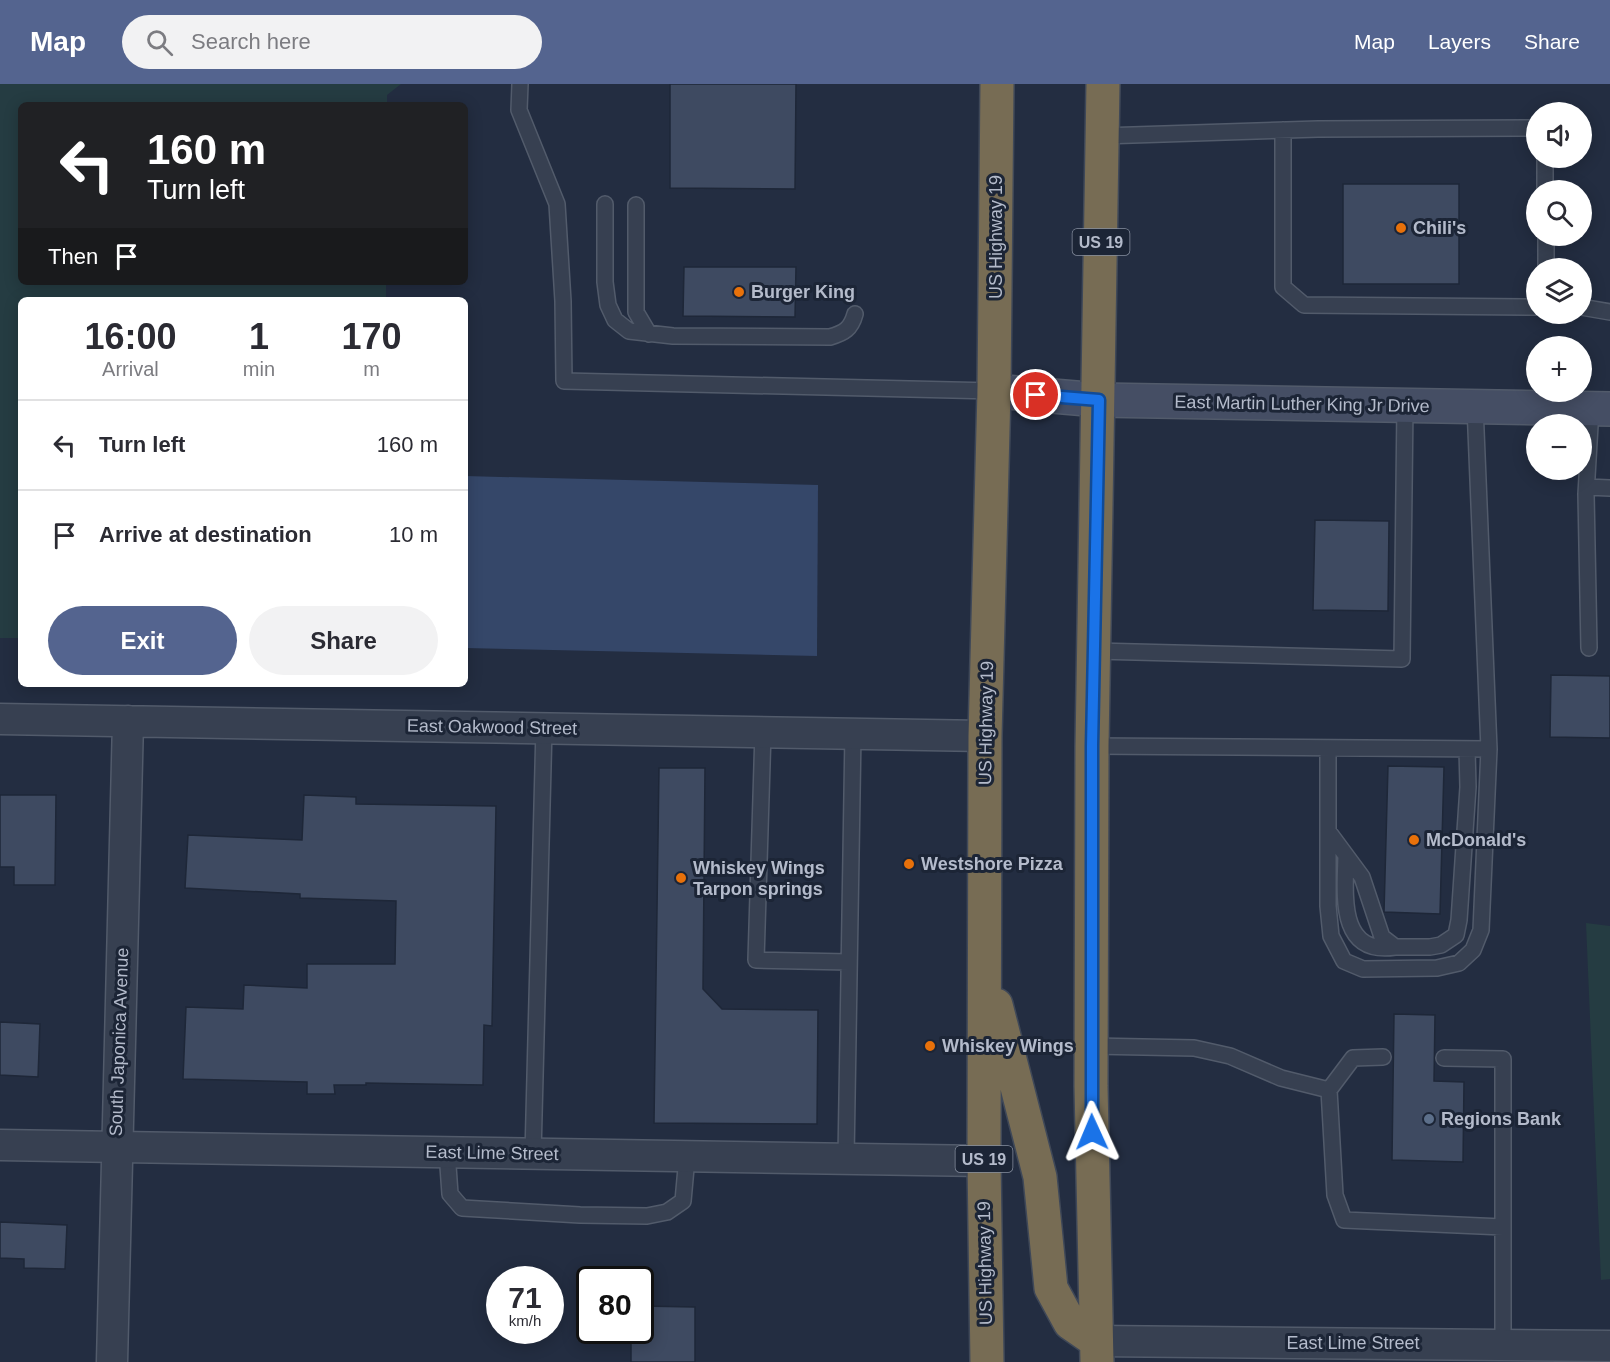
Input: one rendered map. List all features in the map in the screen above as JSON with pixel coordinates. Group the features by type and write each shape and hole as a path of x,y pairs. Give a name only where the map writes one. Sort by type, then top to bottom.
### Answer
{"highway":[{"name":"US Highway 19","path":"987,1362 984,1161 985,736 994,391 997,84"},
{"name":"US 19","path":"1096,1351 1092,1046 1092,746 1096,651 1103,84"},
{"path":"984,956 1040,1177 1051,1288 1070,1323 1096,1351"}],"street":[{"name":"East Martin Luther King Jr Drive","path":"994,391 1099,400 1600,409"},
{"name":"East Oakwood Street","path":"0,719 985,736"},
{"name":"South Japonica Avenue","path":"112,1362 128,721"},
{"name":"East Lime Street","path":"0,1145 984,1161"},
{"name":"East Lime Street","path":"1096,1351 1503,1344 1576,1354 1610,1346"}],"lane":[{"path":"520,84 519,110 557,204 563,301 564,381 994,391"},
{"path":"1102,136 1283,130 1526,128"},
{"path":"1283,130 1283,287 1304,305 1526,307"},
{"path":"605,204 605,282 608,305 615,320 629,331 673,336 830,337 844,333 853,324 855,314"},
{"path":"636,205 636,312 649,334"},
{"path":"1592,309 1610,312"},
{"path":"1096,651 1402,659 1405,405"},
{"path":"1328,748 1328,906 1331,936 1344,961 1363,969 1437,968 1459,963 1473,950 1481,930 1489,749 1475,406"},
{"path":"1589,648 1587,487 1600,409"},
{"path":"1587,487 1610,488"},
{"path":"533,1154 544,728"},
{"path":"763,732 756,960 849,962"},
{"path":"846,1159 853,733"},
{"path":"1092,746 1489,749"},
{"path":"1347,856 1346,890 1350,928 1362,942 1378,950 1442,945 1456,934 1459,920 1468,787 1467,748"},
{"path":"1328,831 1362,877 1382,937 1395,947"},
{"path":"1092,1046 1194,1048 1230,1056 1281,1078 1329,1090"},
{"path":"1383,1057 1353,1058 1329,1090 1335,1195 1344,1220 1503,1227"},
{"path":"1443,1058 1503,1059 1503,1344"},
{"path":"447,1152 450,1194 462,1208 580,1215 647,1216 667,1212 683,1201 687,1157"}],"green space":[{"path":"0,84 401,84 387,95 387,102 18,102 18,285 386,285 386,297 18,297 18,638 0,638"},
{"path":"1586,923 1610,926 1610,1279 1601,1280"}],"water":[{"path":"468,476 818,485 817,656 468,648"}],"building":[{"path":"670,84 796,84 795,189 670,188"},
{"path":"1343,184 1459,184 1459,284 1343,284"},
{"name":"Burger King","path":"684,267 796,267 795,317 683,316"},
{"path":"1315,520 1389,521 1388,611 1313,610"},
{"path":"1551,675 1610,676 1610,738 1550,737"},
{"name":"McDonald's","path":"1388,766 1444,767 1440,914 1384,912"},
{"name":"Whiskey Wings Tarpon springs","path":"659,768 705,768 703,989 722,1009 818,1010 817,1124 654,1123"},
{"path":"0,795 56,795 55,885 14,885 14,867 0,867"},
{"path":"304,795 356,797 356,804 496,806 492,1026 484,1025 483,1085 366,1083 366,1085 334,1085 335,1094 307,1094 307,1082 183,1079 186,1007 243,1009 244,985 307,988 307,964 395,964 396,901 300,898 300,894 185,888 188,835 302,840"},
{"path":"1394,1014 1435,1015 1434,1081 1464,1082 1463,1162 1392,1160"},
{"path":"0,1022 40,1024 38,1077 0,1075"},
{"path":"0,1222 67,1225 65,1269 24,1268 24,1259 0,1258"},
{"path":"654,1306 695,1307 695,1362 631,1362 631,1344 654,1344"}],"place":[{"name":"Chili's","path":"1401,228"},
{"name":"Burger King","path":"739,292"},
{"name":"McDonald's","path":"1414,840"},
{"name":"Westshore Pizza","path":"909,864"},
{"name":"Whiskey Wings Tarpon springs","path":"681,878"},
{"name":"Whiskey Wings","path":"930,1046"},
{"name":"Regions Bank","path":"1429,1119"}],"route":[{"path":"1036,395 1099,400 1096,651 1092,746 1092,1132"}]}
